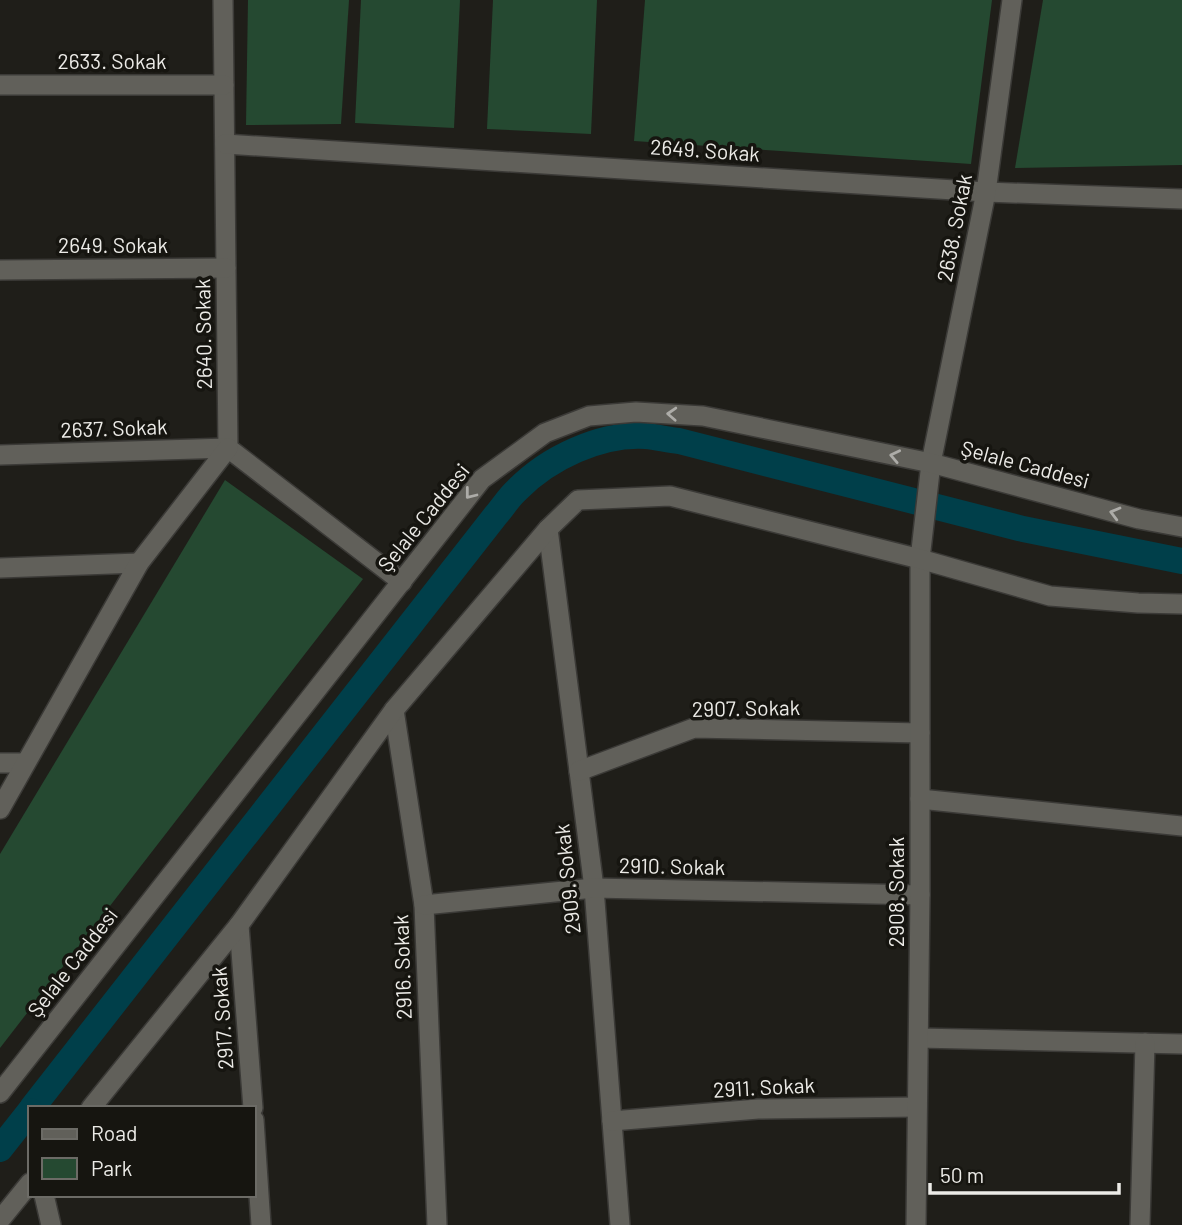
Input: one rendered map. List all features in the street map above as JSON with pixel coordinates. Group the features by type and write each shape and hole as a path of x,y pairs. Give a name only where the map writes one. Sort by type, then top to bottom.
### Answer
{"street":[{"name":"2640. Sokak","path":"223,0 228,448"},
{"name":"2638. Sokak","path":"920,559 931,463 986,192 1012,0"},
{"name":"2633. Sokak","path":"0,85 224,85"},
{"name":"2649. Sokak","path":"225,144 986,192 1182,199"},
{"name":"2649. Sokak","path":"0,270 226,268"},
{"name":"Şelale Caddesi","path":"0,1093 482,479 545,433 589,416 636,412 703,416 931,463 1139,519 1182,527"},
{"name":"2637. Sokak","path":"0,455 228,448"},
{"path":"0,809 139,563 228,448 402,582"},
{"path":"93,1106 239,925 394,710 548,529 578,500 670,496 920,559 1051,596 1182,604"},
{"name":"2909. Sokak","path":"548,529 594,888 620,1225"},
{"name":"2908. Sokak","path":"916,1225 920,559"},
{"path":"0,568 139,563"},
{"name":"2916. Sokak","path":"394,710 424,905 436,1225"},
{"name":"2907. Sokak","path":"579,771 694,728 920,733"},
{"path":"0,763 25,763"},
{"path":"920,799 1182,826"},
{"name":"2910. Sokak","path":"424,905 594,888 920,895"},
{"name":"2917. Sokak","path":"239,925 253,1106"},
{"path":"919,1038 1182,1044"},
{"path":"1140,1225 1145,1043"},
{"name":"2911. Sokak","path":"612,1121 758,1109 918,1107"},
{"path":"256,1150 261,1225"},
{"path":"0,1220 28,1186"},
{"path":"44,1197 51,1225"}],"green space":[{"path":"248,0 349,0 341,124 246,125"},
{"path":"361,0 460,0 454,128 355,123"},
{"path":"493,0 597,0 591,134 487,129"},
{"path":"645,0 992,0 971,164 634,141"},
{"path":"1043,0 1182,0 1182,165 1015,168"},
{"path":"225,480 363,579 0,1048 0,854"}],"waterway":[{"path":"34,1106 509,499 530,478 576,450 594,443 629,436 679,441 1023,529 1182,561"},
{"path":"0,1149 28,1114"}]}
